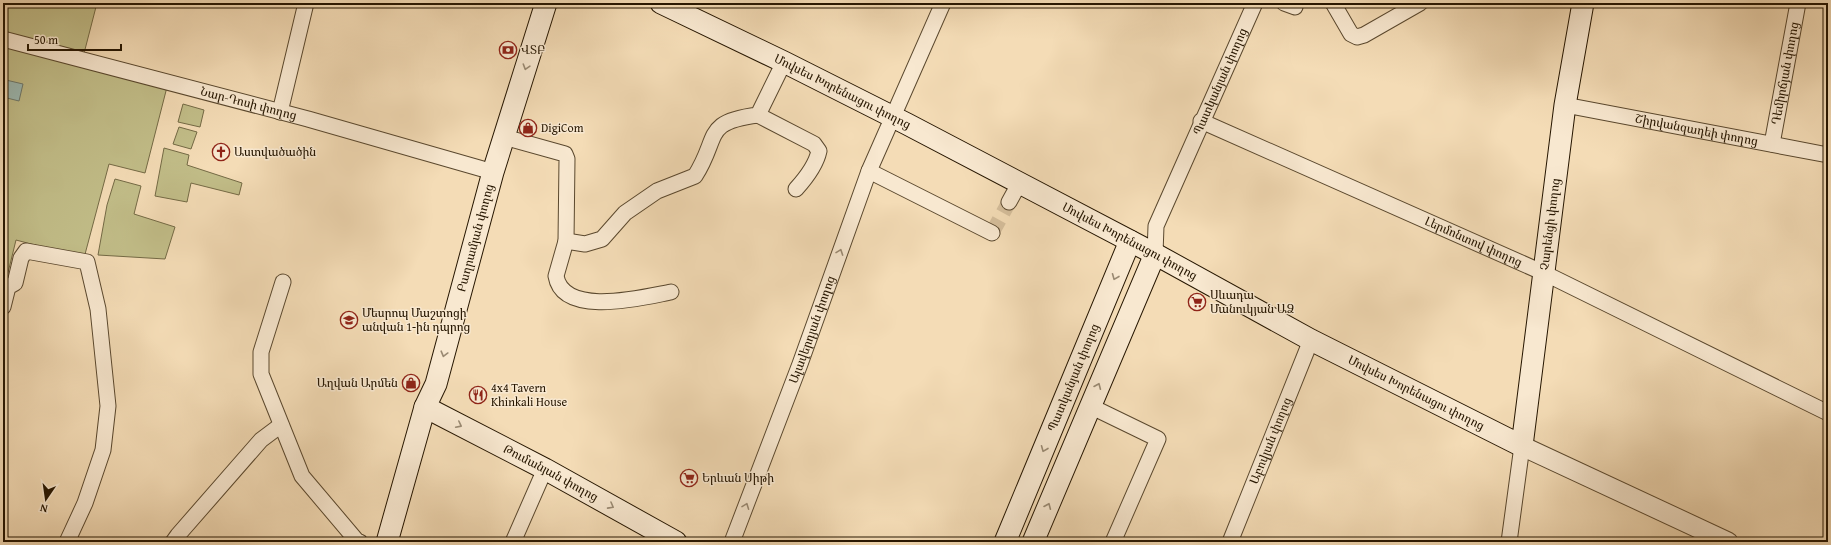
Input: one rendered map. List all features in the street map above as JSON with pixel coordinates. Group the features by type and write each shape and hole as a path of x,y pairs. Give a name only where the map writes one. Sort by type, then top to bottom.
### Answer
{"main road":[{"name":"Բաղրամյան փողոց","path":"387,542 425,407 436,384 493,172 546,3"},
{"name":"Մովսես Խորենացու փողոց","path":"661,3 892,116 1155,254 1311,340 1522,446"},
{"name":"Չարենցի փողոց","path":"1522,446 1565,106 1583,3"},
{"name":"Պատկանյան փողոց","path":"1005,542 1130,241"},
{"name":"Պատկանյան փողոց","path":"1033,542 1155,254"},
{"name":"Թումանյան փողոց","path":"425,407 545,469 676,542"}],"street":[{"name":"Ալավերդյան փողոց","path":"732,542 800,364 869,171 943,3"},
{"name":"Պատկանյան փողոց","path":"1155,254 1156,226 1201,121 1255,3"},
{"path":"1332,3 1351,34 1357,37 1364,35 1420,3"},
{"name":"Դեմիրճյան փողոց","path":"1772,144 1798,3"},
{"path":"280,112 303,4"},
{"name":"Նար-Դոսի փողոց","path":"3,39 280,112 493,172"},
{"path":"758,115 784,62"},
{"name":"Շիրվանզադեի փողոց","path":"1565,106 1828,155"},
{"path":"566,241 585,244 602,239 625,213 657,191 695,176 716,129 726,122 738,118 758,115 814,144 819,151 818,158 808,174 796,188"},
{"name":"Լերմոնտով փողոց","path":"1201,121 1544,273 1828,413"},
{"path":"504,137 565,154 567,159 566,241 556,276 557,282 565,294 582,299 613,302 671,292"},
{"path":"869,171 992,233"},
{"path":"1009,202 1020,182"},
{"path":"1130,241 1156,226"},
{"path":"3,307 8,287 15,283 22,257 26,251 29,250 87,262 98,309 108,406 103,450 85,503 67,542"},
{"path":"283,282 261,352 261,374 302,476 357,542"},
{"name":"Աբովյան փողոց","path":"1230,542 1311,340"},
{"path":"1090,406 1158,439 1113,542"},
{"path":"173,542 178,534 261,440 281,425"},
{"path":"1509,542 1522,446"},
{"name":"Մովսես Խորենացու փողոց","path":"1522,446 1728,542"},
{"path":"513,542 545,469"}],"shaded area":[{"path":"3,3 97,3 81,65 167,87 145,173 109,164 84,258 16,240 3,293"},
{"path":"183,104 204,110 200,127 178,122"},
{"path":"179,127 197,132 191,149 173,144"},
{"path":"164,148 189,155 187,165 242,183 239,195 191,183 187,202 155,196"},
{"path":"115,179 141,186 134,214 175,227 165,259 98,255 107,205"}],"water":[{"path":"6,80 23,84 19,101 3,97"}],"tunnel":[{"path":"992,233 1009,202"}],"place":[{"name":"ՎՏԲ","path":"508,50"},
{"name":"DigiCom","path":"528,128"},
{"name":"Աստվածածին","path":"221,152"},
{"name":"Սևադա Մանուկյան ԱՁ","path":"1197,302"},
{"name":"Մեսրոպ Մաշտոցի անվան 1-ին դպրոց","path":"349,320"},
{"name":"Աղվան Արմեն","path":"411,383"},
{"name":"4x4 Tavern Khinkali House","path":"478,395"},
{"name":"Երևան Սիթի","path":"689,478"}]}
